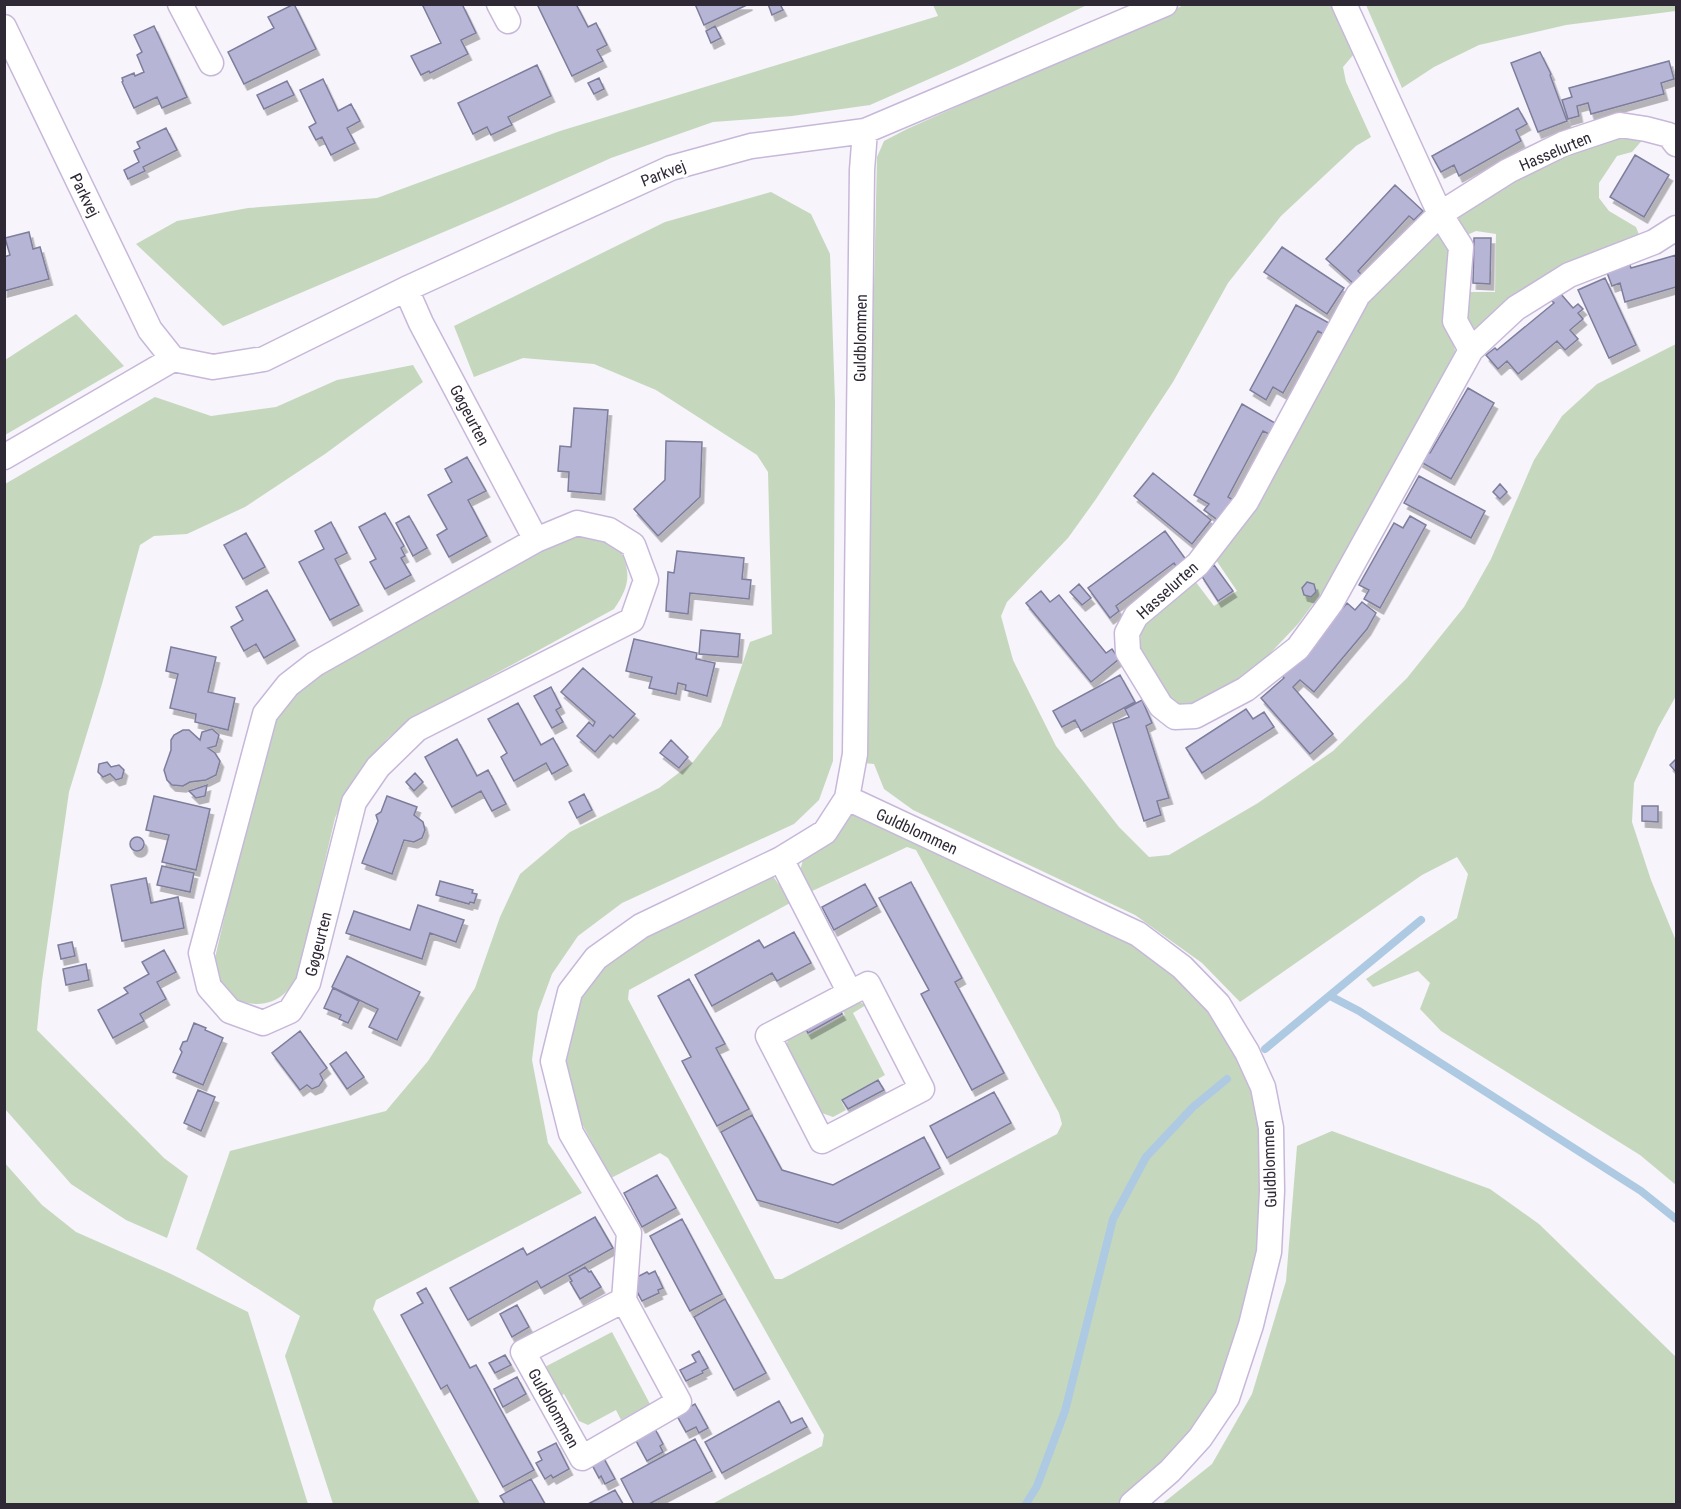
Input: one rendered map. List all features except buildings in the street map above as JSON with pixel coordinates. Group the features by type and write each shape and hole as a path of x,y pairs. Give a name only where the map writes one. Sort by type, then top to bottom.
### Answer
{"street":[{"path":"180,4 211,63"},
{"name":"Parkvej","path":"4,27 150,330 173,359 213,367 264,359 406,289 670,168 751,146 865,131 1165,4"},
{"path":"1344,4 1440,214 1461,247 1455,321 1471,350"},
{"name":"Hasselurten","path":"1677,144 1669,135 1620,125 1554,149 1508,171 1440,214 1358,295 1246,502 1198,564 1136,616 1127,633 1128,652 1161,706 1175,717 1195,717 1246,689 1298,648 1331,603 1471,350 1516,308 1569,275 1654,242 1677,228"},
{"name":"Guldblommen","path":"624,1300 523,1352 582,1458 679,1402 624,1300 629,1233 571,1133 553,1061 570,992 596,958 641,926 781,859 825,832 847,798 855,754 862,170 865,131"},
{"name":"Gøgeurten","path":"406,289 421,323 536,540"},
{"path":"4,457 173,359"},
{"name":"Gøgeurten","path":"577,523 609,530 633,545 646,580 632,620 417,729 401,744 378,767 354,802 308,983 290,1011 263,1023 230,1011 209,987 201,953 265,714 288,685 315,664 536,540 577,523"},
{"name":"Guldblommen","path":"847,798 1138,934 1182,967 1218,1004 1247,1052 1263,1087 1271,1128 1272,1191 1269,1252 1251,1325 1227,1398 1193,1446 1170,1471 1132,1504"},
{"path":"781,859 850,993"},
{"path":"868,984 922,1089 822,1141 768,1036 850,993 868,984"}],"green space":[{"path":"1676,4 1676,11 1566,25 1479,45 1434,67 1402,88 1366,5"},
{"path":"933,5 1087,5 870,105 792,116 713,122 611,158 223,326 136,244 177,221 248,208 377,198 560,131 938,16"},
{"path":"1184,5 1331,5 1354,54 1343,67 1346,82 1371,137 1356,146 1281,216 1228,283 1173,382 1096,499 1068,538 1007,602 1001,616 1013,660 1056,746 1119,827 1149,857 1169,855 1258,803 1333,751 1407,678 1464,607 1491,559 1534,460 1562,416 1597,384 1676,344 1676,696 1658,728 1634,783 1632,822 1651,880 1676,941 1676,1185 1640,1155 1441,1031 1420,1009 1430,983 1418,971 1373,987 1366,979 1457,918 1468,874 1457,857 1422,875 1240,1002 1202,963 1135,915 913,810 884,789 874,764 863,763 877,157 884,141 907,129"},
{"path":"1631,135 1645,137 1632,152 1617,156 1599,183 1599,198 1609,211 1636,227 1640,237 1475,333 1468,331 1466,308 1469,292 1495,292 1496,234 1476,231 1465,236 1458,220 1460,210 1520,171 1603,139"},
{"path":"771,192 811,214 830,254 835,402 833,761 819,800 794,824 622,903 578,936 552,974 538,1012 532,1060 548,1143 582,1193 376,1300 373,1309 480,1504 333,1504 285,1356 300,1316 196,1249 230,1151 386,1111 428,1061 475,988 500,917 520,874 570,832 659,788 693,762 721,726 750,642 772,634 768,472 757,455 656,390 594,364 523,358 474,377 454,326 665,222"},
{"path":"1440,232 1452,249 1453,340 1456,356 1337,572 1298,624 1262,662 1236,684 1185,707 1169,700 1140,653 1141,632 1155,613 1195,581 1214,606 1237,591 1216,560 1253,508 1366,303"},
{"path":"76,314 124,366 5,435 5,360"},
{"path":"413,365 423,382 325,454 245,507 187,534 154,536 140,545 102,684 69,792 37,1030 164,1158 188,1176 167,1238 126,1220 71,1184 5,1109 5,484 155,397 211,416 276,407 337,380"},
{"path":"581,531 616,542 625,560 626,583 614,609 409,721 388,738 349,787 335,818 301,963 294,982 286,992 269,1002 249,1003 231,996 218,981 214,962 251,803 276,719 289,700 311,677 525,556"},
{"path":"850,814 863,815 1063,906 1154,955 1192,988 1233,1040 1260,1110 1261,1225 1249,1296 1224,1383 1208,1412 1155,1477 1120,1504 712,1504 822,1446 824,1435 668,1158 660,1153 611,1178 582,1124 573,1097 563,1050 582,991 631,938 772,875 792,902 629,990 628,999 775,1279 782,1279 1057,1134 1062,1124 1059,1113 916,850 907,847 810,892 800,871 804,856"},
{"path":"855,1000 866,1005 853,1013 885,1075 841,1100 846,1110 833,1117 819,1112 785,1049 790,1034 803,1026 809,1035 845,1015 840,1006"},
{"path":"1332,1131 1490,1189 1539,1224 1676,1357 1676,1504 1162,1504 1212,1464 1252,1394 1286,1281 1297,1146"},
{"path":"4,1162 42,1205 76,1232 169,1273 248,1312 308,1504 5,1504"},
{"path":"612,1332 650,1404 621,1420 616,1410 588,1425 579,1421 564,1394 556,1398 539,1370"}],"waterway":[{"path":"1265,1049 1421,920"},
{"path":"1330,996 1359,1011 1641,1191 1676,1219"},
{"path":"1026,1504 1037,1486 1065,1411 1113,1219 1146,1157 1193,1107 1227,1079"}]}
